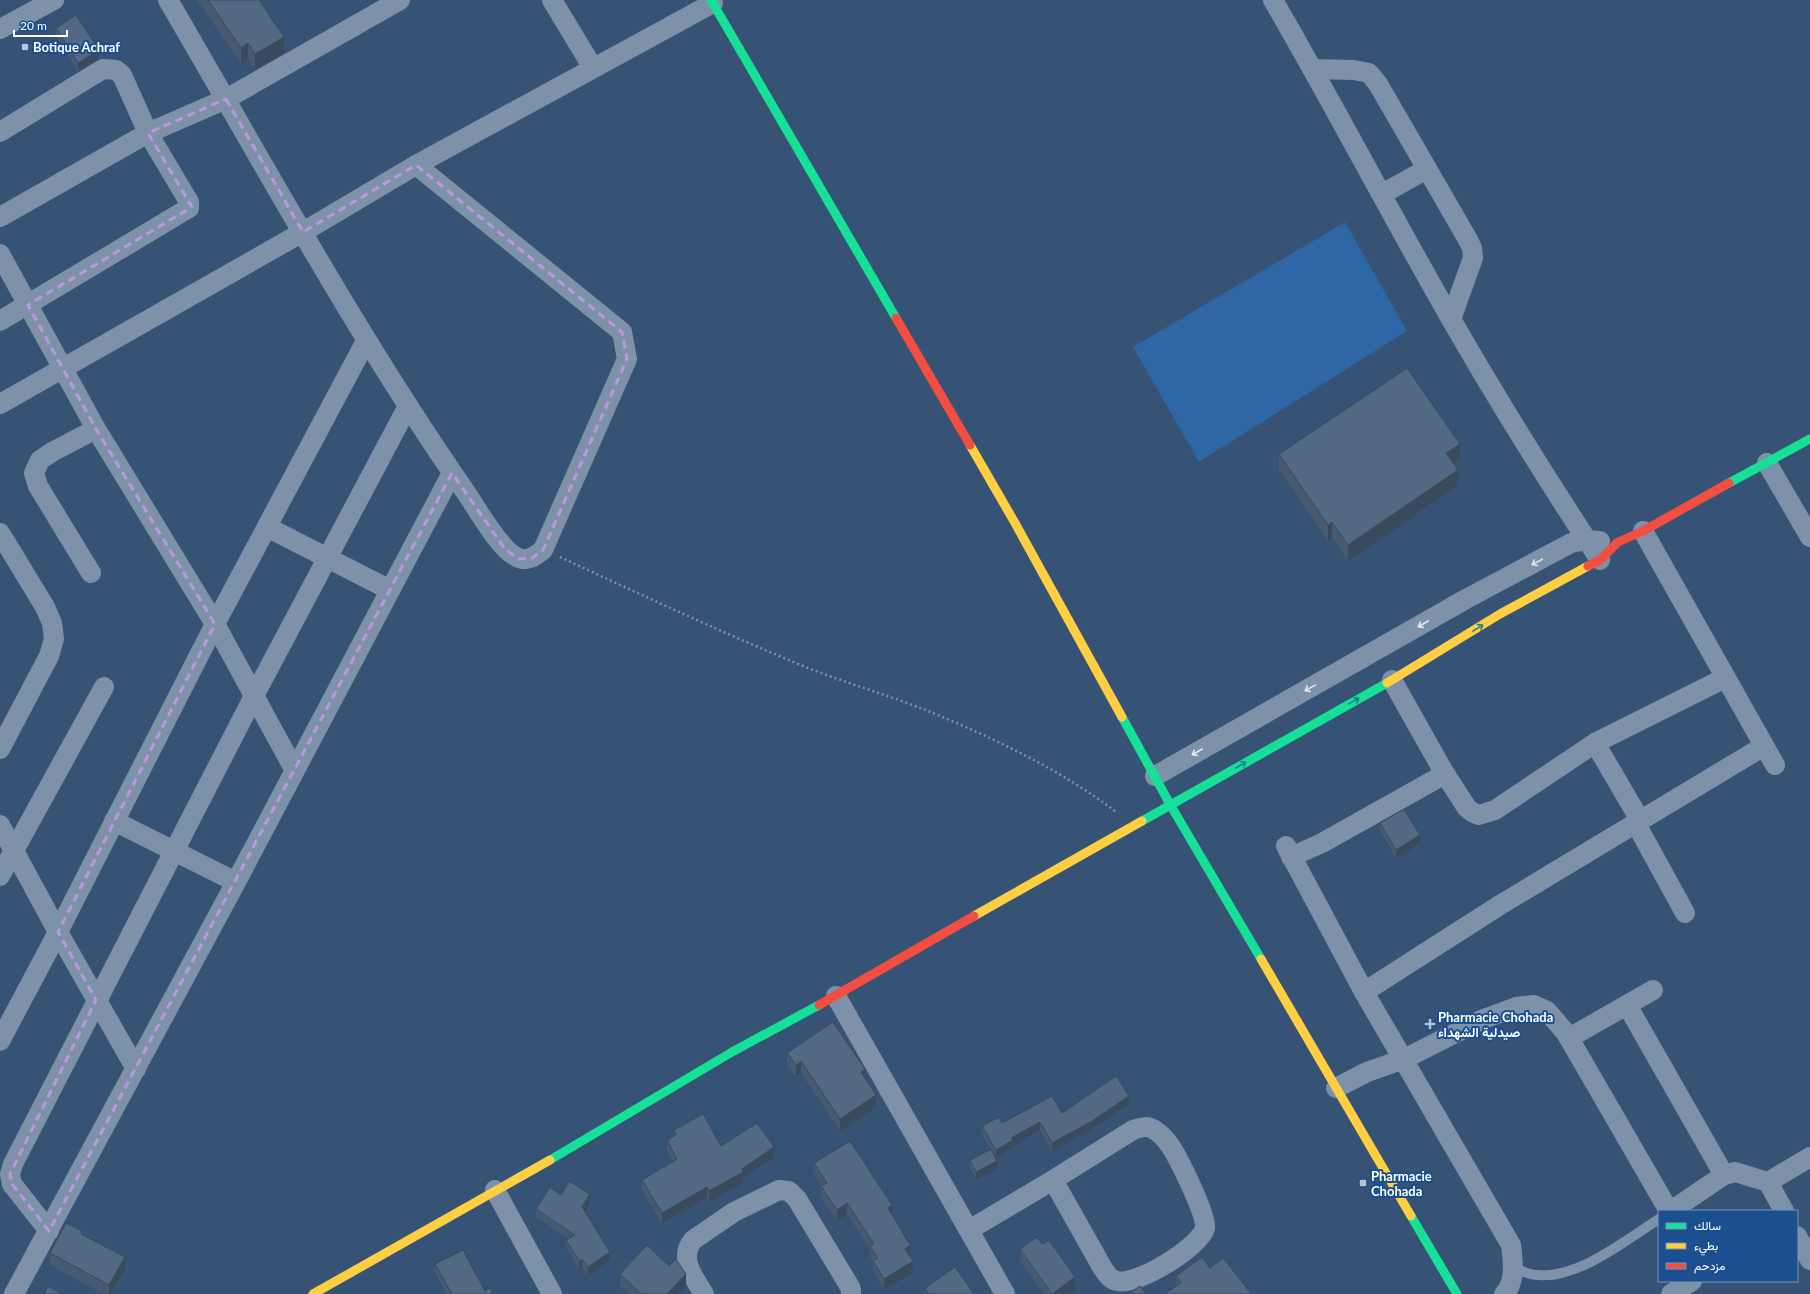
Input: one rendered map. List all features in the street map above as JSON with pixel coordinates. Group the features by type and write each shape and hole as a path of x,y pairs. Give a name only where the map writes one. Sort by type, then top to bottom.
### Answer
{"main road":[{"path":"712,2 1015,523 1171,806 1457,1294"},
{"path":"314,1294 732,1052 836,996 922,945 1132,826 1171,806 1392,680 1500,614 1600,560 1618,542 1643,531 1810,439"}],"street":[{"path":"0,29 54,0"},
{"path":"168,0 366,341 408,406 505,549 519,559 532,558 543,550 627,359 622,332 416,165"},
{"path":"0,218 148,133 226,99 400,0"},
{"path":"552,0 593,68"},
{"path":"1273,0 1313,69 1451,319 1530,451 1600,560"},
{"path":"0,404 303,232 416,165 712,2"},
{"path":"0,132 103,69 116,70 122,75 148,133 189,202 189,208 0,321"},
{"path":"1313,69 1354,70 1369,73 1378,84 1472,248 1473,258 1451,319"},
{"path":"1382,194 1427,169"},
{"path":"0,254 96,429 215,624 294,769"},
{"path":"0,1041 58,932 215,624 366,341"},
{"path":"49,1231 12,1184 10,1174 13,1164 96,1000 254,696 408,406"},
{"path":"91,573 38,486 34,473 40,460 96,429"},
{"path":"1767,463 1810,537"},
{"path":"14,1294 236,882 294,769 452,473"},
{"path":"267,527 390,590"},
{"path":"1643,531 1775,765"},
{"path":"0,533 45,607 52,623 54,639 49,656 0,749"},
{"path":"1155,776 1466,599 1571,543 1587,540 1618,542"},
{"path":"1392,680 1445,774 1467,808 1472,812 1485,814 1495,810 1595,743 1725,678"},
{"path":"0,876 104,687"},
{"path":"1595,743 1638,821 1685,913"},
{"path":"1364,992 1500,905 1764,746"},
{"path":"1445,774 1322,842 1289,852 1364,992 1512,1245 1514,1268 1507,1291 1504,1294"},
{"path":"114,821 236,882"},
{"path":"0,825 13,853 136,1069"},
{"path":"1569,1038 1653,990"},
{"path":"836,996 1006,1294"},
{"path":"1336,1088 1367,1072 1404,1059 1481,1020 1516,1007 1534,1005 1547,1011 1569,1038 1669,1210"},
{"path":"1627,1005 1724,1175"},
{"path":"969,1230 1133,1130 1146,1126 1156,1131 1169,1145 1203,1211 1206,1226 1202,1235 1197,1240 1168,1263 1125,1282 1117,1281 1110,1278 1102,1267 1053,1180"},
{"path":"1768,1182 1810,1157"},
{"path":"1672,1210 1724,1175 1735,1172 1768,1182 1783,1210"},
{"path":"495,1190 552,1294"},
{"path":"704,1294 687,1263 686,1253 688,1246 693,1240 734,1212 779,1190 789,1191 798,1199 851,1289 851,1294"},
{"path":"1798,1238 1810,1260"},
{"path":"1671,1294 1690,1282"}],"lane":[{"path":"1514,1268 1538,1275 1564,1272 1596,1259 1658,1220"}],"path":[{"path":"543,550 757,646 814,670 918,707 992,740 1045,767 1097,798 1132,826"}],"highlighted area":[{"path":"226,99 303,232 416,165 622,332 627,359 543,550 532,558 519,559 505,549 452,473 49,1231 12,1184 10,1174 96,1000 58,932 215,624 96,429 28,305 192,207 148,133"}],"shaded area":[{"path":"1345,222 1407,331 1199,462 1133,347"}],"building":[{"path":"208,0 259,0 284,37 255,54 248,43 241,48"},
{"path":"76,15 99,50 78,63 56,28"},
{"path":"1407,368 1460,444 1446,453 1458,470 1348,545 1332,522 1328,525 1279,454"},
{"path":"1404,809 1420,835 1396,850 1380,823"},
{"path":"833,1022 865,1069 861,1072 876,1095 840,1119 801,1061 796,1065 787,1053"},
{"path":"1116,1076 1129,1096 1092,1121 1052,1143 1040,1122 1011,1138 1013,1140 996,1150 982,1126 999,1117 1002,1123 1052,1096 1062,1113"},
{"path":"703,1114 721,1146 757,1123 774,1147 742,1169 743,1172 709,1191 707,1187 662,1213 642,1180 677,1159 667,1140 676,1135 674,1130"},
{"path":"850,1141 892,1205 888,1208 910,1245 905,1249 913,1261 884,1279 873,1261 878,1258 870,1246 874,1244 847,1203 837,1210 821,1186 827,1183 814,1163"},
{"path":"991,1149 997,1161 976,1172 970,1160"},
{"path":"569,1181 590,1194 582,1207 610,1252 588,1267 582,1259 579,1261 566,1240 575,1235 536,1209 550,1187 561,1195"},
{"path":"66,1223 82,1231 81,1234 125,1257 109,1285 50,1253"},
{"path":"1037,1237 1042,1244 1049,1240 1075,1277 1052,1294 1020,1249"},
{"path":"647,1245 669,1266 676,1259 686,1274 667,1294 641,1294 620,1274"},
{"path":"463,1250 485,1291 490,1288 493,1294 452,1294 435,1264"},
{"path":"1202,1257 1210,1268 1223,1258 1251,1293 1164,1294 1181,1283 1176,1276"},
{"path":"955,1267 974,1294 929,1294 925,1288"},
{"path":"48,1286 63,1294 44,1294"},
{"path":"1140,1286 1146,1294 1128,1294"}],"traffic: fast":[{"path":"711,0 896,318"},
{"path":"1729,483 1810,439"},
{"path":"1142,821 1387,683"},
{"path":"1122,717 1171,806 1261,959"},
{"path":"550,1160 732,1052 819,1005"},
{"path":"1411,1216 1457,1294"}],"traffic: slow":[{"path":"970,445 1015,523 1122,717"},
{"path":"1387,683 1500,614 1588,566"},
{"path":"974,916 1142,821"},
{"path":"1261,959 1411,1216"},
{"path":"313,1294 550,1160"}],"traffic: jam":[{"path":"896,318 970,445"},
{"path":"1588,566 1600,560 1618,542 1643,531 1729,483"},
{"path":"819,1005 974,916"}],"place":[{"name":"Botique Achraf","path":"25,47"},
{"name":"Pharmacie Chohada صيدلية الشهداء","path":"1430,1024"},
{"name":"Pharmacie Chohada","path":"1363,1183"}]}
